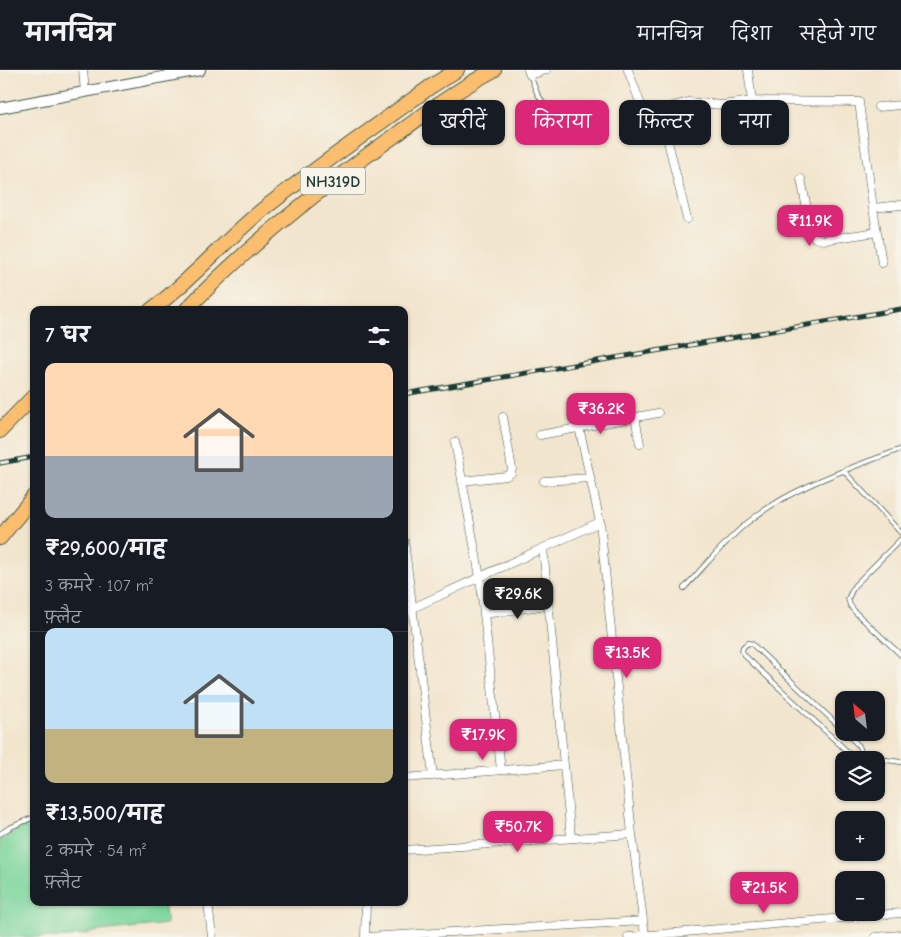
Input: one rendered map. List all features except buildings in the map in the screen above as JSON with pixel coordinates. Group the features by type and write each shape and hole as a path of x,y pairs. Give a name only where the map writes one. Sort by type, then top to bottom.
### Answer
{"highway":[{"name":"NH319D","path":"157,306 172,295 213,254 261,212 430,87 457,70"},
{"name":"NH319D","path":"190,306 236,260 352,166 440,103 494,70"},
{"path":"2,428 30,400"},
{"path":"0,538 30,501"}],"street":[{"path":"83,70 85,92"},
{"path":"0,108 200,70"},
{"path":"529,72 546,70"},
{"path":"628,70 639,100"},
{"path":"748,70 752,100"},
{"path":"789,101 859,102 882,262"},
{"path":"878,107 901,105"},
{"path":"669,145 687,219"},
{"path":"801,179 810,230 815,238 823,240 877,232"},
{"path":"874,208 901,205"},
{"path":"540,435 658,413"},
{"path":"462,481 506,476 511,473 504,417"},
{"path":"635,417 640,444"},
{"path":"579,427 600,522 632,834 645,936"},
{"path":"455,442 480,577 501,770"},
{"path":"544,481 590,478"},
{"path":"408,610 600,522"},
{"path":"543,548 571,838"},
{"path":"408,570 433,776"},
{"path":"484,614 548,605"},
{"path":"408,778 564,765"},
{"path":"408,850 632,834"},
{"path":"208,906 212,937"},
{"path":"366,906 365,937 643,921"},
{"path":"628,937 901,912"},
{"path":"876,937 901,935"}],"lane":[{"path":"529,72 541,100"},
{"path":"684,588 748,522 787,496 901,449"},
{"path":"844,471 901,533"},
{"path":"901,539 854,586 848,599 855,612 901,655"},
{"path":"835,723 754,646 749,643 744,645 742,651 744,655 835,740"},
{"path":"836,741 847,751"},
{"path":"854,741 861,751"},
{"path":"885,760 901,762"},
{"path":"0,834 30,819"}],"green space":[{"path":"30,825 30,906 164,906 167,924 99,931 69,937 0,937 0,841 16,830"}],"railway":[{"path":"408,393 901,309"},
{"path":"0,463 30,458"}]}
